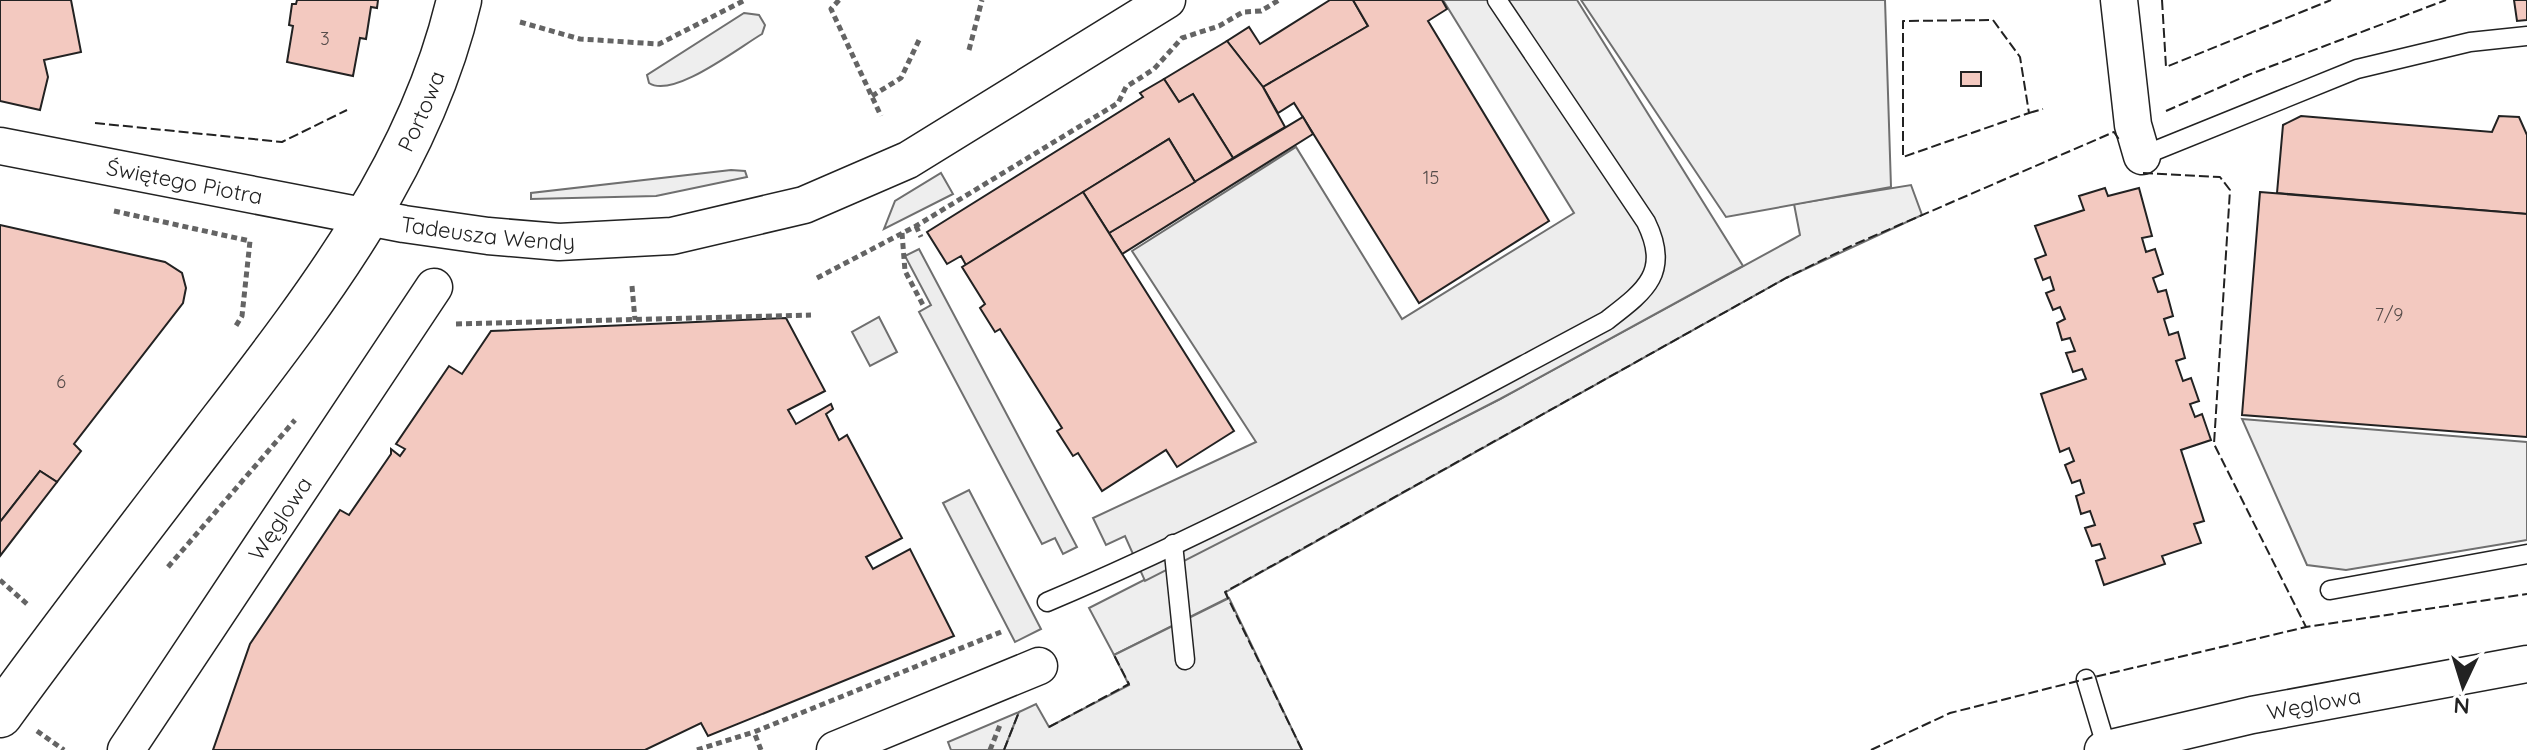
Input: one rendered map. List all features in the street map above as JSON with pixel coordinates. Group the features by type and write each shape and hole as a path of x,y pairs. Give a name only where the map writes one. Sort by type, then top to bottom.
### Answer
{"street":[{"name":"Portowa","path":"371,216 419,118 450,38 459,0"},
{"name":"Tadeusza Wendy","path":"14,719 371,216 511,239 614,242 672,236 804,205 908,160 1167,0"},
{"path":"2119,0 2133,125 2142,156"},
{"name":"Świętego Piotra","path":"0,146 371,216"},
{"name":"Węglowa","path":"126,750 434,287"},
{"name":"Węglowa","path":"2105,749 2252,715 2527,664"},
{"path":"835,750 1039,666"}],"lane":[{"path":"1047,602 1366,449 1606,321 1638,297 1653,276 1658,262 1657,244 1646,222 1497,0"},
{"path":"2142,156 2357,69 2470,42 2527,36"},
{"path":"1173,544 1185,660"},
{"path":"2330,590 2527,554"},
{"path":"2086,679 2105,749"}],"path":[{"path":"520,22 580,39 659,44 745,0"},
{"path":"839,0 831,9 881,116"},
{"path":"969,50 982,0"},
{"path":"817,278 916,226 1118,103 1126,87 1154,69 1182,38 1219,26 1243,12 1261,11 1279,0"},
{"path":"872,96 901,78 920,38"},
{"path":"103,209 250,241 246,283"},
{"path":"916,226 921,237"},
{"path":"902,233 905,271 923,305"},
{"path":"632,286 635,320"},
{"path":"449,325 811,315"},
{"path":"160,576 302,411"},
{"path":"0,580 35,611"},
{"path":"697,750 754,732 1001,632"},
{"path":"14,719 64,750"},
{"path":"754,732 761,750"}],"shaded area":[{"path":"1443,0 1577,0 1743,266 1500,399 1145,581 1125,536 1106,545 1093,518 1256,442 1132,251 1296,147 1402,319 1574,213"},
{"path":"1581,0 1885,0 1891,187 1726,217"},
{"path":"744,13 759,15 765,25 762,34 689,78 660,86 649,83 647,75"},
{"path":"731,170 745,171 747,177 656,196 531,199 531,193"},
{"path":"941,173 953,194 884,229 895,201"},
{"path":"1911,185 1922,215 1786,278 1226,592 1228,598 1114,655 1089,608 1500,399 1800,235 1794,204"},
{"path":"919,249 1077,547 1063,554 1055,538 1042,544 919,312 931,305 905,256"},
{"path":"879,317 897,352 870,366 852,332"},
{"path":"2242,419 2527,442 2527,540 2346,570 2307,565"},
{"path":"969,490 1041,629 1015,642 943,503"},
{"path":"1229,598 1302,750 1004,750 1019,712 1036,704 1049,727 1129,685 1114,655"},
{"path":"1019,712 1004,750 951,750 948,742"}],"building":[{"path":"0,0 71,0 81,52 44,60 48,77 40,110 0,101"},
{"path":"297,0 378,0 377,8 371,7 366,39 360,38 353,76 287,62 293,26 289,25 292,4 296,4"},
{"path":"1330,0 1353,0 1368,26 1263,87 1227,41 1249,27 1260,44"},
{"path":"1353,0 1442,0 1447,9 1428,21 1549,221 1419,303 1294,103 1278,113 1263,87 1368,26"},
{"path":"2514,0 2527,0 2527,20 2517,21"},
{"path":"1227,41 1263,87 1285,127 1233,158 1193,94 1179,102 1164,79"},
{"path":"1961,72 1981,72 1981,86 1961,86"},
{"path":"1164,79 1179,102 1193,94 1233,158 1195,182 1169,139 966,265 961,256 947,264 927,232 1143,97 1140,93"},
{"path":"2301,116 2492,132 2499,116 2519,117 2527,135 2527,214 2277,193 2283,125"},
{"path":"1303,117 1313,134 1122,254 1109,233"},
{"path":"1169,139 1195,182 1109,233 1083,192"},
{"path":"2105,188 2108,196 2139,188 2152,236 2142,238 2146,252 2155,249 2163,274 2153,278 2158,292 2166,290 2173,316 2164,319 2169,335 2178,332 2185,358 2176,361 2183,381 2191,378 2199,401 2190,404 2195,417 2202,414 2211,440 2181,450 2204,521 2194,524 2201,543 2162,556 2165,564 2104,585 2096,561 2105,558 2100,544 2092,546 2085,528 2095,525 2090,511 2081,514 2076,496 2084,493 2080,480 2072,483 2065,465 2074,461 2069,448 2060,452 2041,394 2086,379 2082,369 2073,372 2066,353 2075,351 2070,338 2062,340 2057,323 2065,319 2060,307 2053,310 2046,293 2054,290 2050,277 2043,280 2035,259 2046,255 2035,226 2084,210 2079,196"},
{"path":"1083,192 1234,431 1177,467 1166,450 1102,491 1078,453 1073,456 1057,431 1062,428 1000,329 995,332 980,308 985,304 962,267"},
{"path":"2260,192 2527,214 2527,437 2242,415"},
{"path":"0,225 165,262 182,273 186,288 183,303 74,444 81,451 57,482 40,471 0,522"},
{"path":"786,318 825,391 788,410 796,424 831,404 833,409 826,414 839,440 847,435 902,538 866,557 873,569 910,549 954,636 708,736 701,723 645,750 213,750 250,644 340,510 349,515 391,454 391,449 400,456 405,449 396,444 449,366 462,374 491,331"},
{"path":"40,471 57,482 0,556 0,522"}],"fence":[{"path":"2162,0 2166,67 2331,0"},
{"path":"2166,111 2248,75 2446,0"},
{"path":"1993,20 2020,57 2029,113 1903,157 1903,21 1993,20"},
{"path":"2029,113 2043,109"},
{"path":"95,123 282,142 347,110"},
{"path":"1302,750 1225,592 1786,278 1853,245 2114,132 2120,141"},
{"path":"2143,173 2220,177 2230,190 2214,444 2306,627"},
{"path":"1871,750 1950,713 2086,679 2306,627 2527,594"},
{"path":"1049,727 1129,684 1114,655"},
{"path":"1004,750 1019,712"}]}
